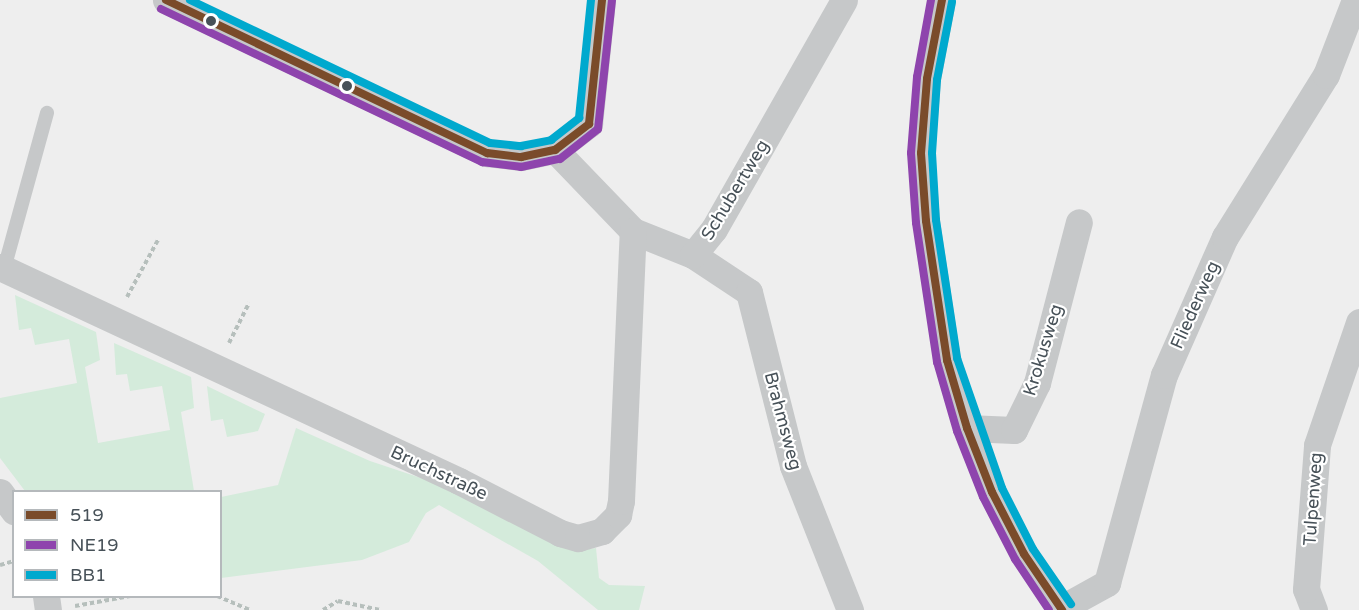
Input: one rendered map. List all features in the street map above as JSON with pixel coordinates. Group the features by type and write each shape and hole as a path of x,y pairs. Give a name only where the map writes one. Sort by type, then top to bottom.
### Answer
{"street":[{"path":"166,0 487,153 521,157 555,150 589,124 602,0"},
{"name":"Schubertweg","path":"555,150 633,231 693,255 714,229 844,0"},
{"path":"942,0 927,79 921,153 934,290 947,360 967,428 992,492 1024,554 1061,609"},
{"name":"Fliederweg","path":"1061,609 1107,583 1164,375 1225,237 1326,75 1355,0"},
{"name":"Krokusweg","path":"967,428 1014,430 1037,383 1079,222"},
{"name":"Bruchstraße","path":"2,268 216,370 459,481 560,533 591,537 618,515 621,501 633,231"},
{"name":"Brahmsweg","path":"693,255 749,292 793,466 850,610"},
{"name":"Tulpenweg","path":"1314,610 1306,589 1317,445 1359,322"},
{"path":"0,492 12,508"}],"lane":[{"path":"2,268 48,113"}],"path":[{"path":"114,321 158,240"},
{"path":"216,370 249,303"},
{"path":"47,605 120,598"},
{"path":"220,598 250,610"},
{"path":"324,610 338,601 380,610"}],"green space":[{"path":"15,295 96,332 100,360 85,367 98,443 170,430 162,386 130,391 127,374 116,375 114,343 191,377 194,408 181,412 194,490 24,490 0,458 0,398 77,383 69,339 35,345 31,328 19,330"},
{"path":"207,386 265,414 258,431 227,437 223,419 211,421"},
{"path":"296,428 370,461 448,487 581,550 596,548 599,578 609,585 645,586 639,610 598,610 538,561 439,505 426,513 409,542 362,560 222,578 222,497 278,485"}],"transit line":[{"name":"519","path":"166,0 487,153 521,157 555,150 589,124 602,0"},
{"name":"BB1","path":"190,0 490,143 521,146 551,140 579,118 591,0"},
{"name":"NE19","path":"931,0 917,77 911,153 916,223 937,362 957,431 983,497 1015,559 1049,610"},
{"name":"519","path":"942,0 927,79 921,153 926,221 947,360 967,428 992,492 1024,554 1062,610"},
{"name":"NE19","path":"161,9 482,162 521,167 560,159 598,129 612,1"},
{"name":"BB1","path":"952,2 937,80 932,153 936,220 957,358 1002,488 1033,549 1071,604"}]}
